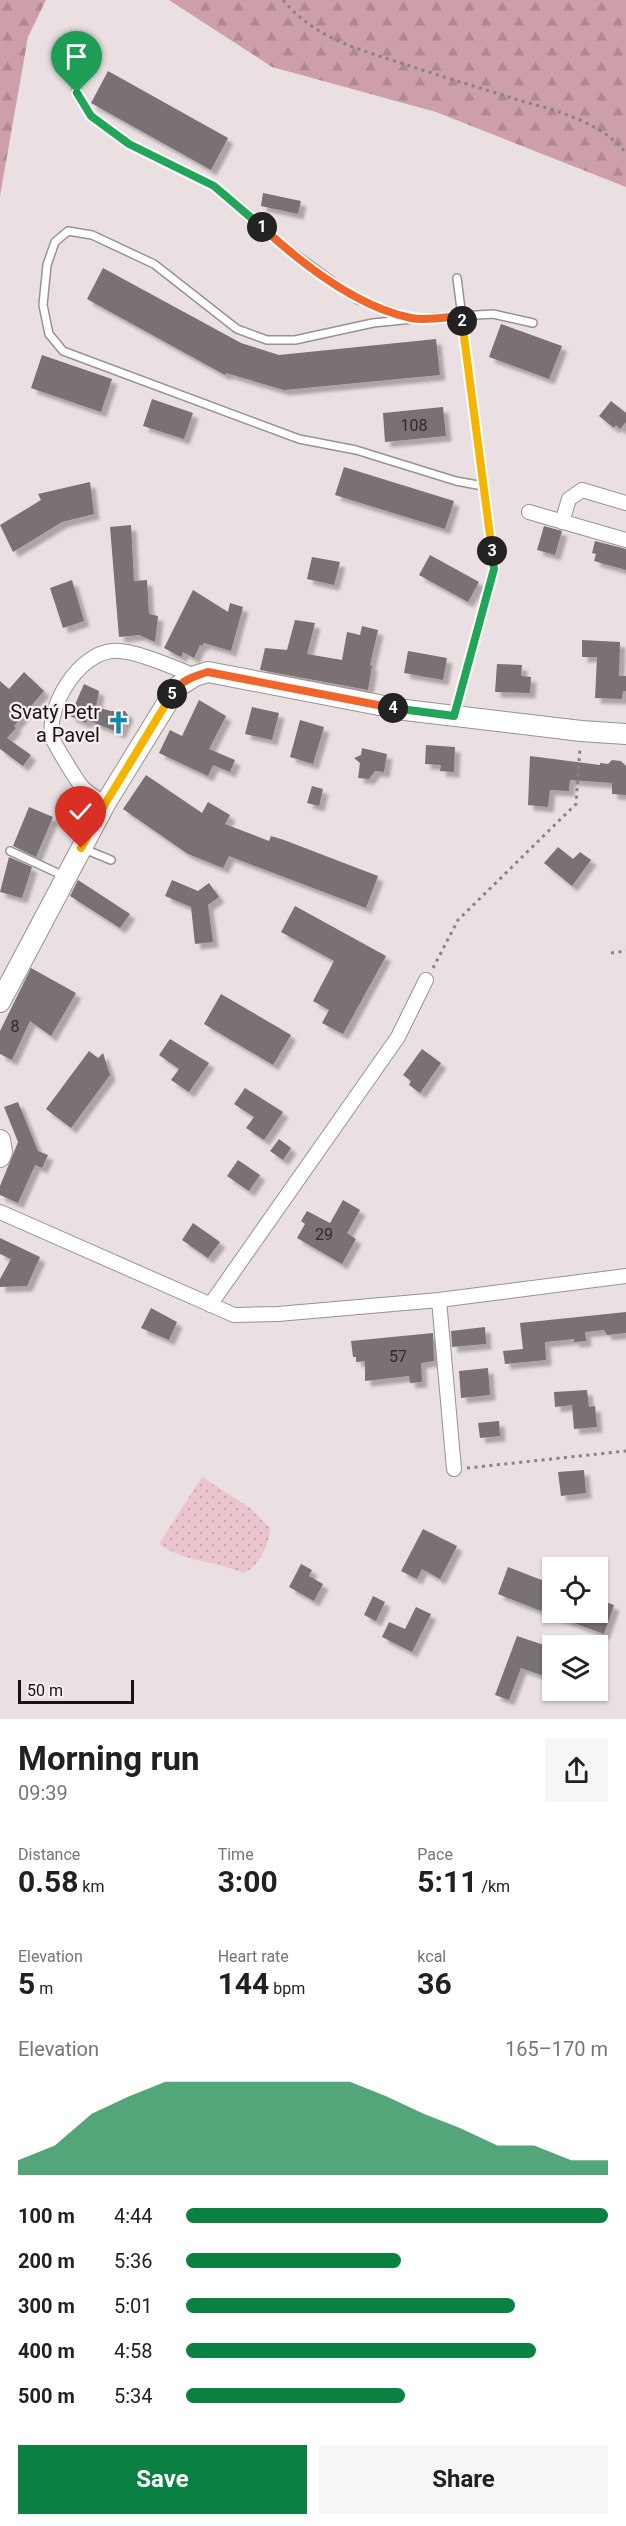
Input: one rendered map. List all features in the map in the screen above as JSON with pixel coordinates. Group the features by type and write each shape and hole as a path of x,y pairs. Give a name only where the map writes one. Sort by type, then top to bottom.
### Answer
{"street":[{"path":"562,522 569,499 582,490 626,503"},
{"path":"529,512 626,540"},
{"path":"105,804 82,787 52,738 54,709 69,682 87,660 101,652 115,651 151,660 195,676"},
{"path":"0,1002 105,804 177,687 195,676 208,672 405,710 581,731 626,734"},
{"path":"210,1305 398,1037 426,980"},
{"path":"0,1140 2,1152 0,1157"},
{"path":"0,1212 234,1315 267,1315 439,1300 626,1276"},
{"path":"439,1300 454,1469"}],"lane":[{"path":"75,80 77,93 91,116 129,144 214,186 276,240 358,300 413,319"},
{"path":"483,486 456,481 356,450 299,439 63,351 49,334 43,305 47,265 55,242 68,231 92,235 154,264 237,329 267,340 295,340 373,323 413,319 493,314 532,323"},
{"path":"454,716 494,569 457,278"},
{"path":"81,848 111,860"},
{"path":"10,851 66,877"}],"path":[{"path":"284,0 306,24 343,45 443,78 570,115 600,131 626,153"},
{"path":"426,980 458,920 576,804 581,731"},
{"path":"611,953 626,951"},
{"path":"454,1469 626,1451"}],"shaded area":[{"path":"202,1477 250,1508 270,1528 268,1541 259,1560 243,1573 189,1558 159,1544"}],"green space":[{"path":"0,0 46,0 28,37 0,196"},
{"path":"169,0 626,0 626,187 436,112 272,67"}],"building":[{"path":"108,71 228,138 211,170 91,103"},
{"path":"263,193 301,201 298,214 261,206"},
{"path":"103,268 241,343 279,355 436,339 440,375 284,390 226,373 225,375 87,299"},
{"path":"501,324 562,346 549,379 489,357"},
{"path":"42,355 112,379 101,412 31,388"},
{"path":"152,399 193,413 184,439 143,426"},
{"path":"611,401 626,413 626,422 620,429 616,425 614,428 599,416"},
{"path":"443,407 446,436 385,442 383,413"},
{"path":"344,467 454,501 445,529 335,495"},
{"path":"90,482 94,514 62,522 13,552 0,525 41,500 38,494"},
{"path":"131,525 134,581 147,580 149,614 158,616 155,642 139,635 119,637 110,527"},
{"path":"544,526 562,531 555,555 537,550"},
{"path":"595,541 626,549 626,570 594,561 596,554 592,553"},
{"path":"430,555 479,582 468,602 419,575"},
{"path":"312,557 340,562 334,585 307,579"},
{"path":"72,580 84,621 63,628 50,588"},
{"path":"193,590 228,612 230,603 243,607 231,651 204,643 200,645 194,658 183,652 181,657 164,648"},
{"path":"295,620 315,623 307,654 342,660 347,632 360,635 362,626 378,630 370,665 372,666 368,690 260,670 265,648 287,650"},
{"path":"582,640 620,642 619,676 626,676 626,691 623,691 622,699 595,698 597,657 582,657"},
{"path":"408,651 447,658 443,680 404,673"},
{"path":"497,664 522,665 521,676 531,677 530,693 495,692"},
{"path":"24,672 44,691 14,726 16,728 7,738 31,755 23,766 0,749 0,681 9,689"},
{"path":"84,684 99,691 96,707 111,711 125,711 128,715 120,733 70,716"},
{"path":"199,700 226,716 209,749 235,760 230,772 213,765 208,776 159,753 170,730 182,736"},
{"path":"252,707 279,713 272,740 245,734"},
{"path":"300,720 324,727 313,764 290,757"},
{"path":"426,745 455,747 454,772 440,771 441,765 425,764"},
{"path":"362,748 387,754 384,772 375,771 369,779 358,778 360,763 354,758 361,755"},
{"path":"530,756 600,765 600,763 608,764 612,760 621,761 626,766 626,795 612,794 612,783 570,780 569,791 550,790 548,807 528,805"},
{"path":"146,775 202,813 208,802 230,815 225,824 269,841 271,836 284,840 378,876 366,908 229,856 223,868 188,854 123,809"},
{"path":"312,786 323,789 319,806 307,803"},
{"path":"29,807 53,817 36,857 13,846"},
{"path":"558,847 573,859 580,852 591,860 572,886 544,863"},
{"path":"9,857 32,867 22,898 0,892"},
{"path":"78,880 130,914 120,928 70,896"},
{"path":"172,880 198,891 209,883 219,897 208,905 213,942 195,944 191,907 165,896"},
{"path":"295,906 386,956 343,1034 322,1023 329,1010 313,1001 334,961 281,932"},
{"path":"31,968 76,993 51,1036 30,1021 12,1060 0,1054 0,1031"},
{"path":"221,994 291,1035 273,1065 204,1024"},
{"path":"170,1039 209,1063 189,1092 171,1080 179,1069 159,1055"},
{"path":"422,1049 441,1063 420,1093 409,1085 411,1081 403,1075"},
{"path":"89,1051 98,1058 103,1053 110,1075 71,1128 46,1109"},
{"path":"245,1088 283,1112 264,1140 246,1128 254,1117 234,1104"},
{"path":"18,1102 38,1151 48,1155 42,1168 35,1165 18,1203 0,1195 0,1186 18,1142 4,1107"},
{"path":"279,1139 291,1148 283,1160 270,1151"},
{"path":"238,1160 260,1175 249,1191 227,1176"},
{"path":"343,1200 360,1210 347,1233 356,1239 342,1264 297,1238 305,1224 301,1221 307,1211 330,1223"},
{"path":"193,1223 220,1242 208,1258 182,1240"},
{"path":"0,1238 40,1257 27,1286 0,1287 0,1279 11,1259 0,1254"},
{"path":"151,1308 177,1322 169,1340 141,1328"},
{"path":"626,1312 626,1333 607,1335 604,1330 585,1332 586,1341 574,1342 574,1339 545,1342 546,1360 505,1364 503,1351 523,1349 520,1323"},
{"path":"485,1327 486,1344 452,1347 451,1331"},
{"path":"433,1333 434,1361 421,1363 422,1382 410,1383 409,1376 365,1381 365,1361 356,1362 356,1357 353,1357 351,1341"},
{"path":"488,1368 490,1395 461,1398 459,1371"},
{"path":"587,1390 589,1407 595,1406 597,1427 574,1429 572,1405 555,1407 554,1392"},
{"path":"499,1421 500,1436 480,1438 478,1423"},
{"path":"584,1470 586,1493 561,1496 558,1472"},
{"path":"423,1529 457,1546 440,1579 422,1569 417,1579 401,1571"},
{"path":"301,1564 312,1570 309,1576 323,1584 314,1601 289,1587"},
{"path":"508,1567 542,1580 542,1609 541,1611 498,1594"},
{"path":"373,1596 385,1602 376,1621 364,1615"},
{"path":"608,1603 614,1605 608,1622"},
{"path":"416,1607 431,1614 412,1652 382,1637 389,1622 405,1629"},
{"path":"574,1623 608,1623 604,1634"},
{"path":"517,1636 542,1644 542,1675 521,1668 509,1700 495,1695"}],"place":[{"name":"Svatý Petr a Pavel","path":"118,723"}],"route":[{"path":"77,93 91,116 129,144 214,186 276,240 358,300 413,319 462,316 494,569 454,716 405,710 208,672 195,676 177,687 105,804 81,848"}]}
